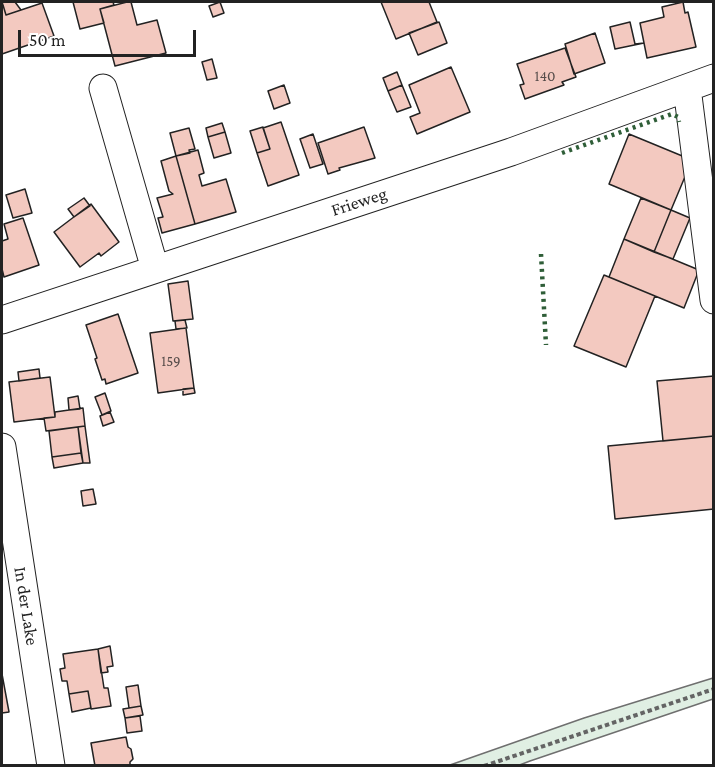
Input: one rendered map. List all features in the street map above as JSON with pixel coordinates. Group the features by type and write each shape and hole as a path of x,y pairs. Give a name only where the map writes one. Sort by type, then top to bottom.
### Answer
{"street":[{"name":"Frieweg","path":"2,320 511,152 714,78"},
{"path":"104,88 155,269"},
{"path":"687,88 714,300"},
{"name":"In der Lake","path":"2,447 51,765"}],"path":[{"path":"484,765 714,689"}],"green space":[{"path":"713,678 713,699 517,766 450,765 584,718"}],"building":[{"path":"2,2 15,2 21,10 6,15"},
{"path":"73,2 113,2 114,5 100,9 104,23 80,29"},
{"path":"131,2 137,25 157,20 166,53 115,66 100,9"},
{"path":"220,2 224,13 213,17 209,6"},
{"path":"381,2 429,2 437,22 396,39"},
{"path":"683,2 685,13 688,12 696,47 647,58 640,23 664,17 662,7"},
{"path":"42,3 54,36 2,54 2,5 6,15"},
{"path":"439,22 447,43 418,55 409,33"},
{"path":"630,22 635,44 644,43 615,49 610,27"},
{"path":"595,33 605,63 574,74 565,44"},
{"path":"565,48 576,77 562,82 564,85 525,99 520,85 524,84 517,64"},
{"path":"212,59 217,78 207,80 202,62"},
{"path":"451,67 470,112 417,134 410,117 420,113 409,85"},
{"path":"397,72 402,85 388,91 383,78"},
{"path":"284,85 290,103 274,109 268,91"},
{"path":"402,85 411,107 397,112 388,91"},
{"path":"281,122 299,175 268,186 257,153 270,149 263,128"},
{"path":"222,123 225,132 208,137 206,128"},
{"path":"263,127 270,149 257,153 250,131"},
{"path":"364,127 375,158 339,168 340,170 328,174 318,143"},
{"path":"189,128 195,149 189,150 190,153 176,156 170,133"},
{"path":"225,132 231,153 214,158 208,137"},
{"path":"313,134 323,164 310,168 300,139"},
{"path":"629,134 692,160 671,210 609,184"},
{"path":"198,150 204,173 199,175 202,186 226,179 236,212 195,224 176,156"},
{"path":"176,156 195,224 162,233 158,218 163,217 157,198 173,194 169,191 161,161"},
{"path":"25,189 32,213 13,218 6,195"},
{"path":"84,198 90,206 74,217 68,209"},
{"path":"641,198 671,210 654,252 624,239"},
{"path":"91,204 119,242 101,256 99,253 80,267 54,232"},
{"path":"671,210 690,218 673,259 654,252"},
{"path":"23,218 39,265 4,277 2,241 8,239 4,224"},
{"path":"624,239 699,270 684,308 609,277"},
{"path":"604,275 655,296 626,367 574,346"},
{"path":"188,281 193,319 173,321 168,284"},
{"path":"118,314 138,373 106,384 105,379 102,380 86,325"},
{"path":"185,320 187,328 176,329 175,321"},
{"path":"186,328 194,388 158,393 150,333"},
{"path":"39,369 40,378 19,381 18,372"},
{"path":"714,376 714,436 663,441 657,381"},
{"path":"50,377 55,417 14,422 9,382"},
{"path":"194,388 195,393 183,395 183,389"},
{"path":"105,393 111,411 102,415 95,397"},
{"path":"78,396 80,409 69,410 68,398"},
{"path":"83,408 85,426 46,431 44,418 55,417 55,412"},
{"path":"110,412 114,422 103,426 100,416"},
{"path":"85,426 90,463 83,463 78,427"},
{"path":"78,427 81,453 52,457 49,431"},
{"path":"714,436 714,509 615,519 608,446"},
{"path":"81,453 83,463 54,468 52,457"},
{"path":"93,489 96,504 83,506 81,491"},
{"path":"110,646 113,666 107,667 108,672 101,673 98,649"},
{"path":"98,649 104,688 108,688 111,706 91,709 88,691 69,694 67,681 62,681 60,669 65,668 63,654"},
{"path":"2,674 9,712 2,713"},
{"path":"138,685 141,706 129,708 126,687"},
{"path":"88,691 91,708 72,712 69,694"},
{"path":"141,706 143,715 125,718 123,709"},
{"path":"140,716 142,731 127,733 125,718"},
{"path":"126,737 133,759 130,766 95,766 91,743"}],"hedge":[{"path":"562,153 672,114 678,117 679,122"},
{"path":"541,254 546,345"}]}
